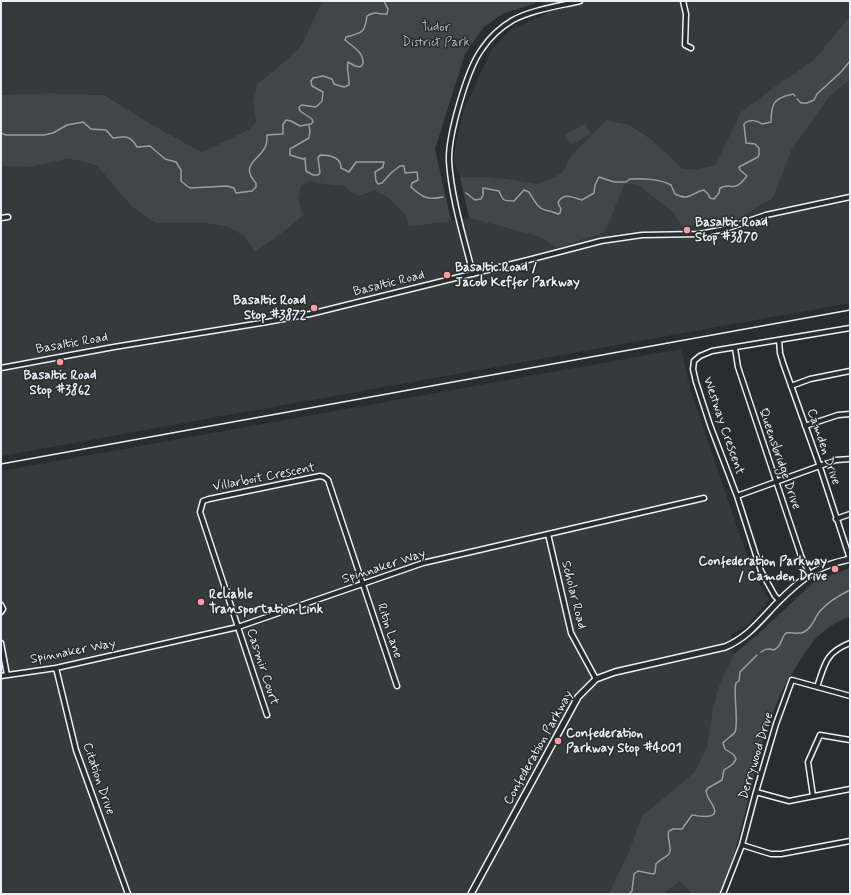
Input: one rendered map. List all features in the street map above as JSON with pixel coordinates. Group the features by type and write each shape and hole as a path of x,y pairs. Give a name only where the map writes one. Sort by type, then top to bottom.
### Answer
{"street":[{"path":"473,274 454,196 448,153 451,134 476,58 482,48 499,30 514,20 539,11 580,1"},
{"path":"683,1 686,14 685,45 690,48"},
{"name":"Basaltic Road","path":"1,368 120,346 288,318 342,307 601,241 642,235 700,234 725,229 766,216 850,197"},
{"path":"1,218 8,217"},
{"name":"Westway Crescent","path":"779,600 775,596 761,572 736,496 710,425 693,369 694,361 700,356 712,351 850,328"},
{"name":"Camden Drive","path":"779,340 780,354 820,467 850,559"},
{"name":"Queensbridge Drive","path":"735,348 738,367 801,556 810,575"},
{"path":"791,386 810,379 850,371"},
{"path":"805,426 838,415 850,414"},
{"path":"736,496 836,460 850,459"},
{"name":"Villarboit Crescent","path":"238,627 200,512 204,501 209,499 320,476 324,477 328,480 363,583"},
{"name":"Spinnaker Way","path":"1,676 56,668 238,627 363,583 423,564 704,498"},
{"path":"836,519 850,514"},
{"name":"Scholar Road","path":"548,534 571,633 596,679"},
{"name":"Confederation Parkway","path":"471,894 578,697 596,679 615,672 725,647 734,643 756,625 779,600 810,575 828,565 850,559"},
{"name":"Ritin Lane","path":"363,583 396,686"},
{"path":"1,605 1,612"},
{"name":"Casmir Court","path":"238,627 267,715"},
{"path":"817,687 826,659 839,648 850,643"},
{"path":"1,644 7,675"},
{"name":"Citation Drive","path":"56,668 76,750 128,894"},
{"name":"Derrywood Drive","path":"724,894 742,845 776,724 792,680 850,696"},
{"path":"813,796 808,762 820,735 850,740"},
{"path":"756,792 789,801 850,789"},
{"path":"742,845 771,854 780,854 850,841"}],"shaded area":[{"path":"1,1 322,1 302,44 290,57 257,84 253,102 256,122 250,129 202,152 156,127 104,95 50,93 1,95"},
{"path":"542,1 850,1 850,16 813,61 777,85 741,112 715,165 697,169 683,169 652,140 630,125 608,120 571,156 562,173 538,184 489,177 460,177 453,158 464,109 492,49 510,30 546,14"},
{"path":"850,80 850,303 1,456 1,166 31,167 67,159 86,162 98,167 133,208 155,223 203,223 228,227 244,236 255,252 286,230 303,215 298,198 301,186 310,181 345,186 352,193 359,196 374,191 389,198 404,213 409,227 469,218 540,237 557,248 605,232 625,184 638,185 674,213 682,227 773,198 792,149 830,96"},
{"path":"681,349 690,389 753,573 769,600 749,624 731,635 734,654 720,683 713,708 707,746 695,772 643,816 609,894 1,894 1,471"},
{"path":"680,881 692,894 663,894"}],"green space":[{"name":"Tudor District Park","path":"322,1 542,1 502,14 484,27 465,54 435,149 451,221 409,227 404,213 389,198 374,191 359,196 352,193 345,186 310,181 301,186 298,198 303,215 286,230 255,252 244,236 228,227 203,223 155,223 133,208 98,167 86,162 67,159 31,167 1,166 1,95 50,93 104,95 156,127 202,152 250,129 256,122 253,102 257,84 290,57 302,44"},
{"path":"850,16 850,80 830,96 792,149 773,198 735,220 682,227 674,213 638,185 625,184 605,232 557,248 540,237 469,218 460,177 489,177 538,184 562,173 571,156 607,120 630,125 652,140 683,169 697,169 715,165 741,112 777,85 813,61"},
{"path":"585,124 591,134 571,145 565,135"},
{"path":"850,568 850,617 837,622 816,638 812,643 798,663 782,691 766,728 735,852 720,894 692,894 680,881 663,894 609,894 631,846 642,816 695,772 707,746 713,708 720,683 734,654 756,636 815,581"}],"waterway":[{"path":"1,133 6,135 44,135 53,133 67,125 83,122 91,129 106,130 113,138 127,137 132,140 137,147 150,146 165,159 176,162 181,170 181,181 190,188 227,186 234,188 236,193 252,191 256,187 256,183 249,171 250,166 264,150 267,135 283,134 283,124 286,120 300,126 311,124 313,122 312,119 300,111 299,107 302,105 316,107 322,101 323,92 312,86 311,81 313,78 323,76 332,79 334,84 344,87 349,85 347,68 348,62 360,67 363,64 363,60 360,53 345,40 346,37 362,31 364,29 367,16 376,13 387,14 388,9 384,1"},
{"path":"797,99 801,103 807,103 814,100 817,94 841,72 850,61"},
{"path":"466,193 475,200 481,199 483,195 483,188 499,191 504,200 514,201 524,190 529,192 542,209 558,214 560,213 561,209 558,203 562,197 568,196 582,200 594,193 595,185 599,177 614,182 626,182 630,179 656,180 671,185 675,194 680,196 688,197 704,190 710,198 714,199 719,193 720,188 724,186 735,186 742,182 747,176 740,170 739,167 758,157 759,155 759,148 755,144 746,143 744,124 751,121 762,124 771,122 772,110 775,102 782,97 793,94 795,96"},
{"path":"309,126 309,138 290,149 290,155 303,159 305,158 306,171 313,175 318,175 320,173 318,158 320,155 334,157 341,164 341,168 349,172 356,162 384,162 383,167 375,172 376,181 378,184 382,183 400,166 404,166 405,173 417,172 418,180 412,183 411,187 415,191 422,196 429,198 443,197"},
{"path":"761,652 767,649 774,650 777,648 786,633 800,633 807,630 824,607 834,599 850,590"},
{"path":"629,894 632,891 634,874 638,871 653,874 655,873 656,864 669,854 669,831 673,829 682,829 692,815 711,816 714,814 714,808 706,791 708,788 722,780 724,770 733,764 736,759 734,755 725,749 723,743 735,732 736,728 735,688 736,683 739,681 740,672 757,655"}],"railway":[{"path":"1,464 850,310"}],"place":[{"name":"Basaltic Road Stop #3870","path":"687,230"},
{"name":"Basaltic Road / Jacob Keffer Parkway","path":"447,275"},
{"name":"Basaltic Road Stop #3872","path":"314,308"},
{"name":"Basaltic Road Stop #3862","path":"60,362"},
{"name":"Confederation Parkway / Camden Drive","path":"835,569"},
{"name":"Reliable Transportation Link","path":"201,602"},
{"name":"Confederation Parkway Stop #4001","path":"558,741"}]}
